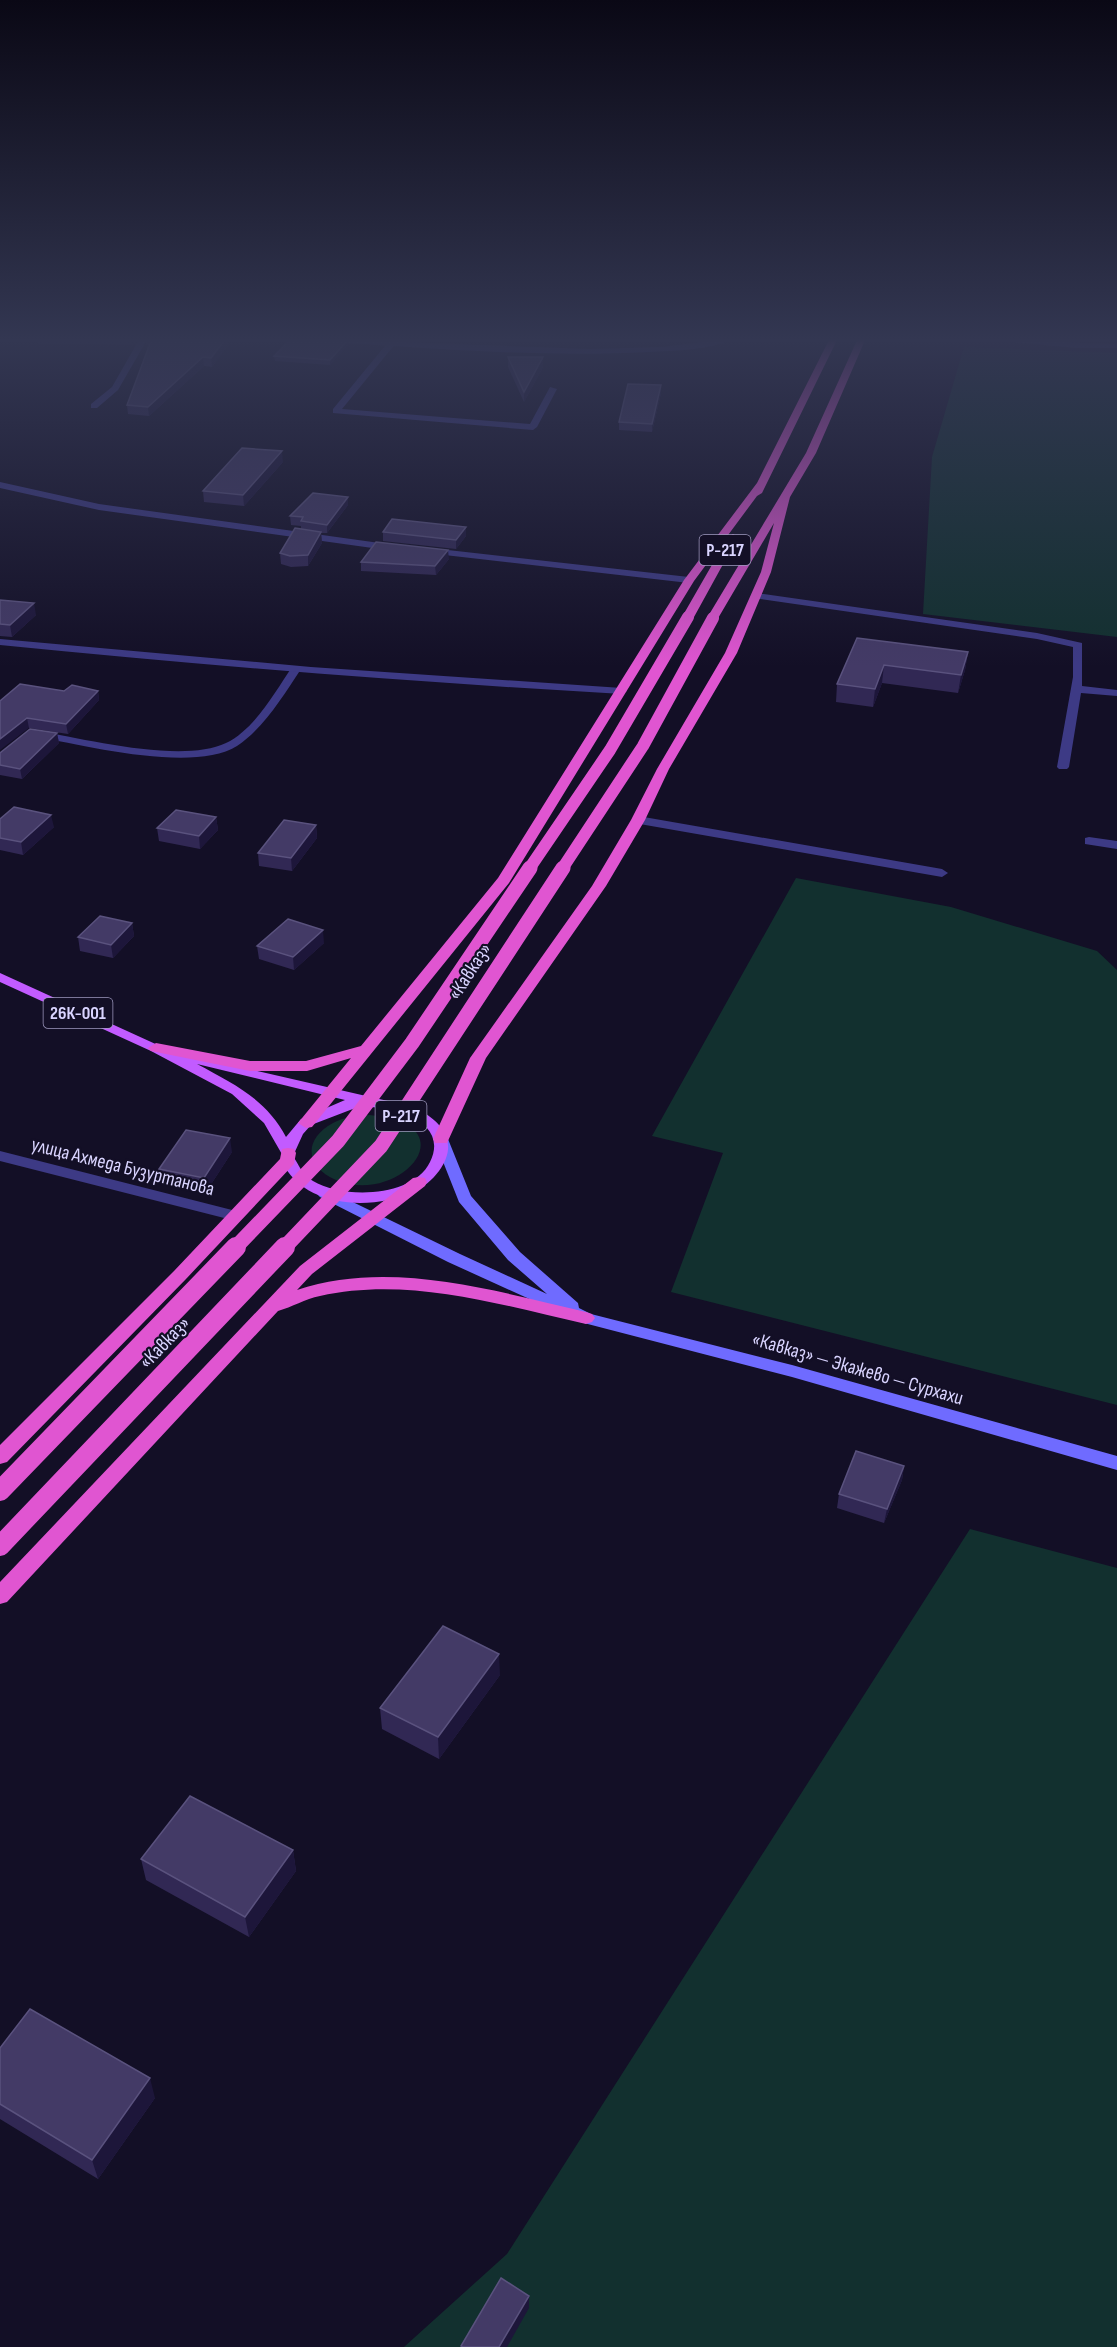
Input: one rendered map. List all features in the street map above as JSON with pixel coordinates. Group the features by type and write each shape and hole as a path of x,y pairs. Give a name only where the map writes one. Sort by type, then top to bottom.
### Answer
{"highway":[{"name":"«Кавказ»","path":"0,1491 338,1142 412,1043 610,750 688,617 780,448"},
{"name":"«Кавказ»","path":"0,1546 381,1146 643,746 713,618 786,499 813,448"},
{"name":"Р-217","path":"366,1049 504,880 689,580 762,483"},
{"path":"441,1139 478,1058 599,886 638,820 663,769 731,653 766,572 786,499"},
{"path":"156,1048 250,1066 307,1066 366,1049"},
{"path":"306,1123 366,1049"},
{"name":"«Кавказ»","path":"0,1456 236,1216 288,1157"},
{"path":"0,1596 306,1270 336,1245 376,1219 419,1182"},
{"path":"271,1307 321,1289 381,1284 418,1284 503,1299 586,1318"}],"main road":[{"name":"26К-001","path":"0,977 156,1048"},
{"path":"156,1048 237,1091 270,1120 295,1174 307,1185 325,1194 348,1199 374,1198 398,1193 419,1182 434,1169 441,1154 441,1139"},
{"path":"156,1048 232,1070 329,1093 397,1105 418,1113 432,1125 441,1139 464,1198 514,1256 586,1318"},
{"path":"288,1157 293,1137 306,1123 349,1104 374,1102"},
{"name":"«Кавказ» — Экажево — Сурхахи","path":"325,1194 454,1258 586,1318 792,1371 1117,1463"}],"street":[{"path":"0,485 99,507 408,549"},
{"path":"420,550 689,580"},
{"path":"756,596 1037,636 1078,645 1076,689 1063,767"},
{"path":"0,642 296,669 491,684 622,691"},
{"path":"29,733 166,754 207,754 231,744 264,714 296,669"},
{"path":"1076,689 1117,693"},
{"path":"638,820 942,873"},
{"path":"1089,842 1117,845"},
{"name":"улица Ахмеда Бузуртанова","path":"0,1156 236,1216"}],"green space":[{"path":"935,448 1117,448 1117,637 923,614 932,457"},
{"path":"796,878 951,907 1097,951 1117,970 1117,1405 671,1292 723,1153 652,1136"},
{"path":"369,1115 400,1121 416,1132 421,1146 415,1161 402,1173 383,1182 360,1185 336,1180 318,1168 312,1153 316,1137 337,1121"},
{"path":"970,1529 1117,1568 1117,2347 404,2347 507,2254"}],"building":[{"path":"242,448 282,451 243,495 203,491"},
{"path":"313,493 348,497 327,525 301,521 303,517 290,516"},
{"path":"392,519 466,527 456,540 383,532"},
{"path":"295,528 321,532 308,555 290,556 280,553"},
{"path":"376,542 448,550 435,566 361,562"},
{"path":"0,600 34,603 10,625 0,624"},
{"path":"857,638 968,652 961,675 884,665 875,689 837,684"},
{"path":"20,684 64,691 72,685 98,691 66,724 27,718 0,739 0,701"},
{"path":"30,729 57,733 20,769 0,765 0,753"},
{"path":"14,807 51,815 21,842 0,838 0,819"},
{"path":"176,810 216,817 199,836 157,828"},
{"path":"284,820 316,825 291,858 258,853"},
{"path":"100,916 132,923 111,945 78,937"},
{"path":"288,919 323,930 293,957 257,946"},
{"path":"186,1130 230,1138 204,1178 159,1169"},
{"path":"856,1451 904,1466 887,1509 839,1494"},
{"path":"443,1626 499,1654 438,1737 380,1708"},
{"path":"190,1796 293,1850 245,1917 141,1859"},
{"path":"30,2009 150,2078 92,2160 0,2104 0,2048"},
{"path":"501,2278 529,2296 499,2347 461,2346"}]}
